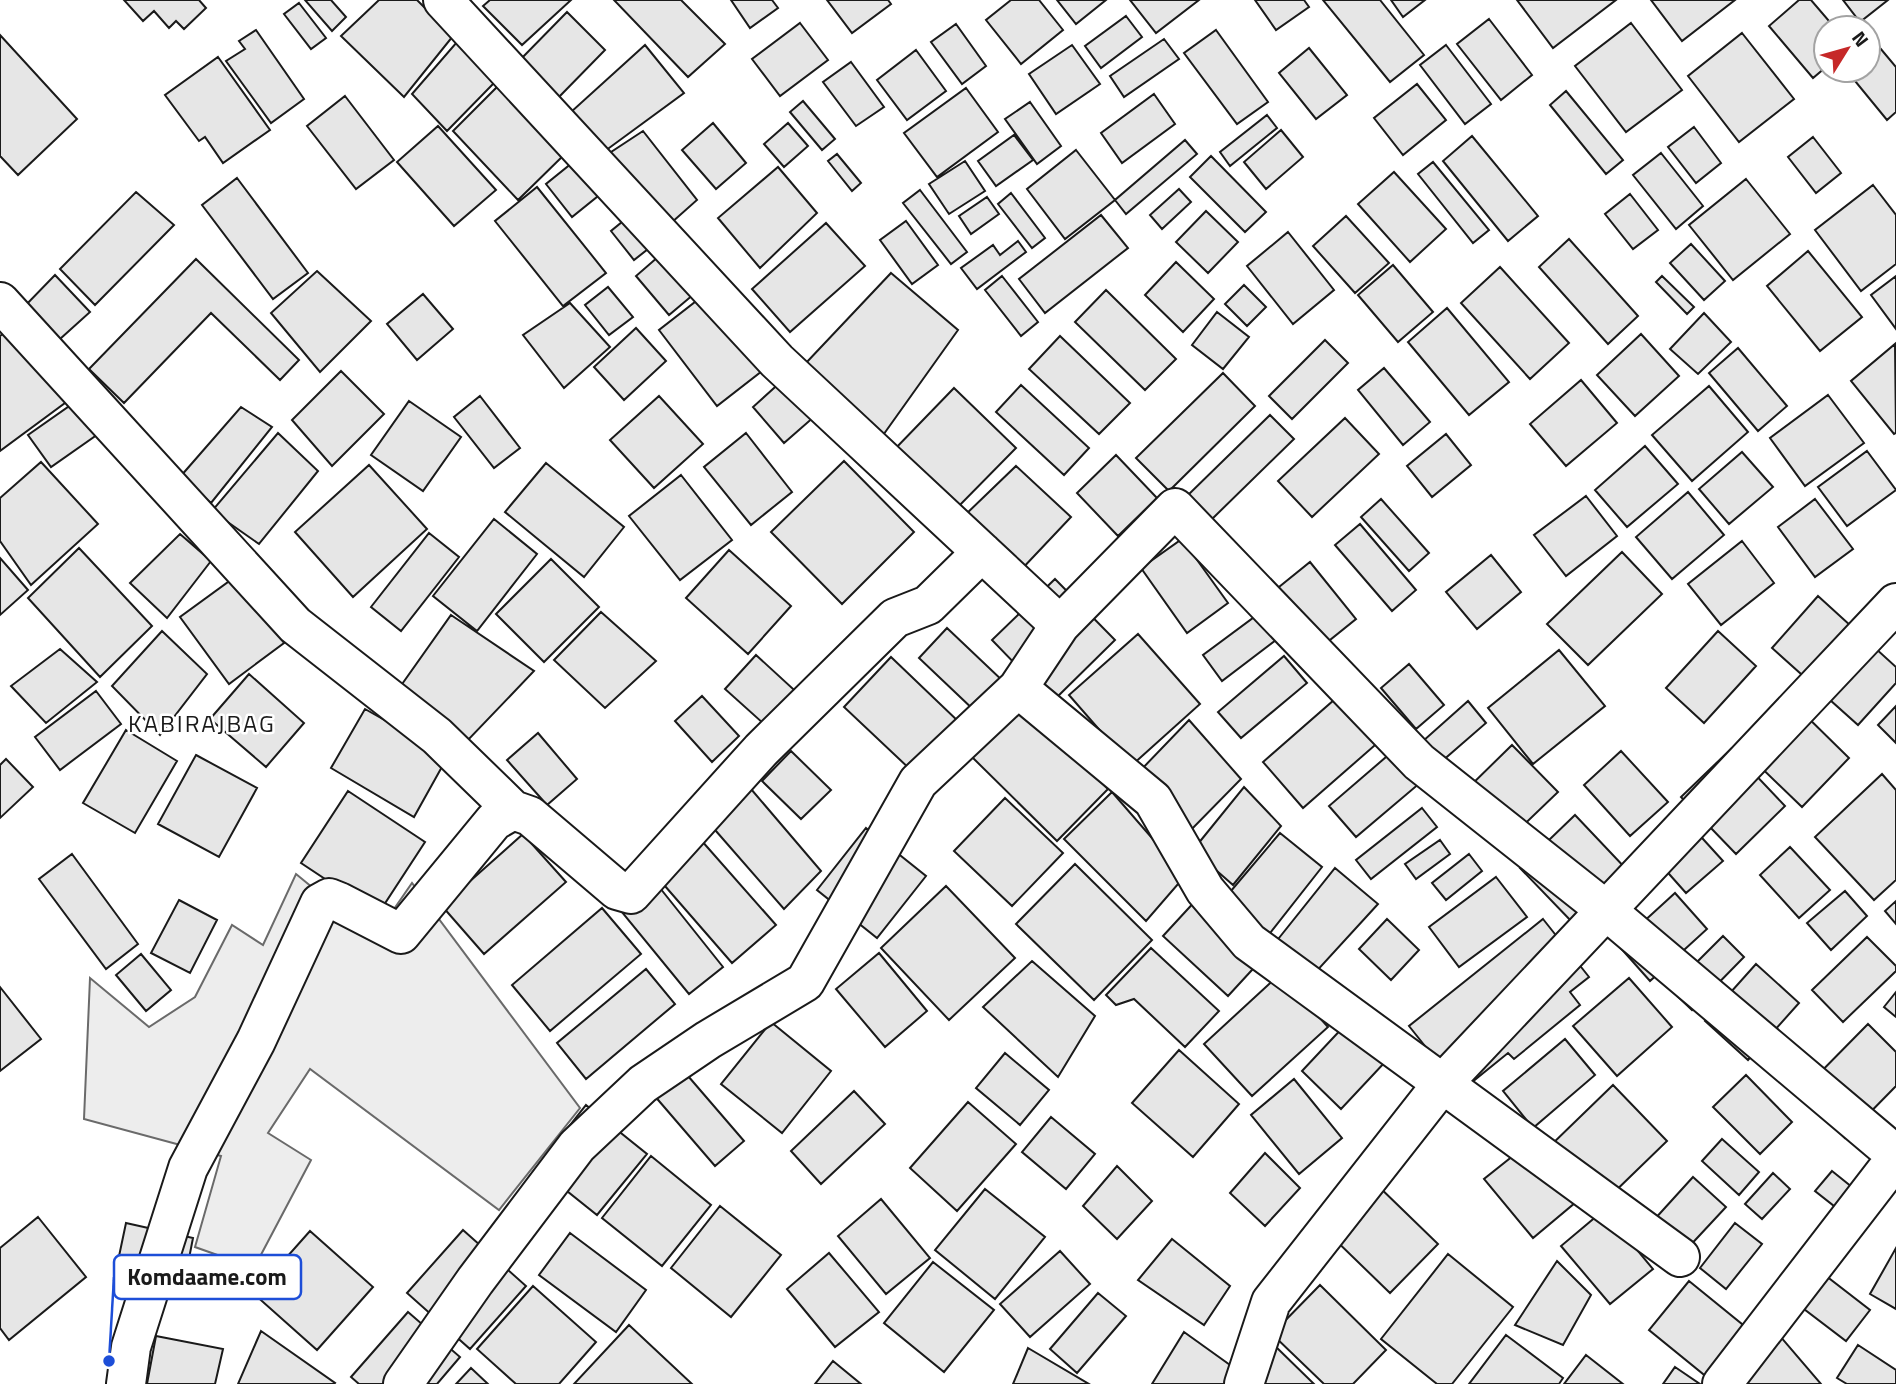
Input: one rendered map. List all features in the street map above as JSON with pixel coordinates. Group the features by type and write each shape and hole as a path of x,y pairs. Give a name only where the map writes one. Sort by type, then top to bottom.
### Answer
{"street":[{"path":"443,0 776,361 1060,625"},
{"path":"0,302 295,625 437,736 513,810 530,816 617,890 632,894 761,750 895,618 928,606 982,552"},
{"path":"403,1384 475,1281 577,1146 643,1084 708,1040 805,982 918,782 1018,688 1060,625 1175,508 1419,762 1606,911 1896,1157 1722,1384"},
{"path":"1244,1384 1271,1302 1442,1084 1896,603"},
{"path":"1018,688 1153,800 1205,890 1249,942 1681,1257"},
{"path":"126,1384 131,1348 188,1168 256,1041 320,903 329,898 401,934 494,821 513,810"}],"shaded area":[{"path":"296,874 374,938 412,883 580,1108 499,1210 310,1069 268,1133 311,1160 254,1268 195,1247 221,1156 84,1119 90,978 149,1027 195,997 232,925 263,945"}],"building":[{"path":"124,0 199,0 206,8 184,29 176,21 169,28 154,11 143,21"},
{"path":"305,0 331,0 346,17 332,31"},
{"path":"379,0 417,0 453,36 404,97 341,36"},
{"path":"490,0 571,0 522,45 483,6"},
{"path":"614,0 681,0 725,44 688,77"},
{"path":"731,0 772,0 778,8 750,28"},
{"path":"827,0 888,0 891,4 852,33"},
{"path":"1011,0 1039,0 1063,30 1021,64 986,20"},
{"path":"1057,0 1106,0 1076,24"},
{"path":"1130,0 1199,0 1156,33"},
{"path":"1255,0 1304,0 1309,7 1276,30"},
{"path":"1323,0 1380,0 1424,55 1390,82"},
{"path":"1391,0 1425,0 1403,17"},
{"path":"1517,0 1616,0 1553,48"},
{"path":"1651,0 1735,0 1682,41"},
{"path":"1799,0 1811,0 1823,14 1812,14 1812,77 1769,26"},
{"path":"1843,0 1888,0 1870,14 1854,14"},
{"path":"299,3 326,38 311,49 284,14"},
{"path":"567,12 605,50 556,100 517,63"},
{"path":"1126,16 1142,37 1101,68 1085,46"},
{"path":"1489,19 1532,75 1501,100 1457,44"},
{"path":"800,23 828,60 780,96 752,59"},
{"path":"1631,23 1682,90 1626,132 1575,66"},
{"path":"956,24 986,66 962,84 931,42"},
{"path":"256,30 304,99 271,123 226,61 245,49 239,41"},
{"path":"1216,30 1268,102 1237,124 1184,53"},
{"path":"1742,33 1794,99 1739,142 1688,76"},
{"path":"0,35 77,119 18,175 0,156"},
{"path":"1164,39 1179,59 1124,97 1110,76"},
{"path":"457,42 494,83 447,131 412,94"},
{"path":"645,45 684,93 605,151 571,112"},
{"path":"1072,45 1100,84 1056,114 1029,74"},
{"path":"1446,45 1491,104 1465,124 1420,65"},
{"path":"1309,48 1347,95 1316,119 1279,73"},
{"path":"916,50 946,91 907,120 877,80"},
{"path":"1882,50 1896,67 1896,112 1887,120 1857,84 1882,84"},
{"path":"218,57 270,130 223,163 205,137 199,141 165,95"},
{"path":"851,62 884,107 856,126 823,82"},
{"path":"1417,84 1446,120 1403,155 1374,118"},
{"path":"498,86 569,150 518,200 453,131"},
{"path":"966,88 998,132 937,177 904,133"},
{"path":"1566,91 1623,160 1606,174 1550,105"},
{"path":"1154,94 1175,124 1122,163 1101,133"},
{"path":"345,96 394,160 356,189 307,126"},
{"path":"803,101 835,139 822,150 790,112"},
{"path":"1030,102 1061,146 1037,164 1005,119"},
{"path":"1267,115 1277,128 1230,166 1220,152"},
{"path":"713,123 746,163 716,189 682,150"},
{"path":"788,123 808,146 784,167 764,144"},
{"path":"438,126 496,190 454,226 397,162"},
{"path":"1694,127 1721,163 1696,183 1668,147"},
{"path":"1281,130 1303,157 1266,189 1244,162"},
{"path":"643,131 697,200 662,231 602,158"},
{"path":"1014,135 1033,160 996,186 978,161"},
{"path":"1472,136 1538,216 1508,241 1443,161"},
{"path":"1813,137 1841,173 1816,193 1788,157"},
{"path":"1185,140 1197,154 1126,214 1115,200"},
{"path":"1076,150 1115,200 1065,239 1027,189"},
{"path":"1661,153 1703,206 1676,229 1633,175"},
{"path":"837,154 861,183 852,191 828,161"},
{"path":"1211,156 1266,212 1245,232 1190,177"},
{"path":"577,159 603,192 572,217 546,184"},
{"path":"965,161 985,191 949,214 929,184"},
{"path":"1433,162 1489,230 1473,243 1418,174"},
{"path":"778,167 817,213 760,268 718,218"},
{"path":"1394,172 1446,229 1410,262 1358,204"},
{"path":"237,178 308,273 273,299 202,205"},
{"path":"1746,179 1790,234 1733,280 1689,225"},
{"path":"1873,185 1896,215 1896,264 1861,291 1815,230"},
{"path":"537,187 606,273 563,306 495,221"},
{"path":"1179,189 1191,202 1162,229 1150,215"},
{"path":"920,190 967,252 951,264 903,203"},
{"path":"136,192 174,225 95,305 60,269"},
{"path":"1011,193 1045,238 1032,248 998,204"},
{"path":"1630,194 1658,230 1633,249 1605,214"},
{"path":"987,197 999,214 971,234 959,216"},
{"path":"1206,211 1238,242 1208,273 1176,242"},
{"path":"633,213 657,242 634,260 611,231"},
{"path":"1101,215 1128,248 1045,313 1019,279"},
{"path":"1346,216 1389,263 1355,293 1313,246"},
{"path":"906,221 938,265 912,284 880,240"},
{"path":"826,223 865,266 790,332 752,289"},
{"path":"1288,232 1334,290 1293,324 1247,266"},
{"path":"1569,239 1638,316 1608,344 1539,267"},
{"path":"1018,241 1026,252 977,289 961,268 993,245 1000,255"},
{"path":"1691,244 1725,281 1704,300 1670,263"},
{"path":"666,250 700,289 669,315 636,276"},
{"path":"1808,251 1862,317 1820,351 1767,286"},
{"path":"196,259 299,360 280,380 211,313 124,403 89,369"},
{"path":"1176,262 1214,299 1183,332 1145,295"},
{"path":"1393,265 1433,312 1398,342 1358,295"},
{"path":"1500,267 1569,343 1530,379 1461,303"},
{"path":"317,271 371,321 320,372 271,313"},
{"path":"891,273 958,330 881,438 805,364"},
{"path":"55,275 90,312 50,348 20,311"},
{"path":"1002,276 1038,322 1021,336 985,290"},
{"path":"1662,276 1694,307 1687,314 1656,282"},
{"path":"1896,276 1896,329 1871,295"},
{"path":"1244,285 1266,307 1247,326 1225,304"},
{"path":"608,287 633,317 609,335 585,305"},
{"path":"1106,290 1176,359 1145,390 1075,322"},
{"path":"423,294 453,329 417,360 387,324"},
{"path":"704,295 762,371 717,406 659,330"},
{"path":"570,303 610,347 564,388 523,335"},
{"path":"1447,308 1509,382 1469,415 1408,342"},
{"path":"1217,312 1249,337 1223,369 1192,345"},
{"path":"1704,313 1731,342 1698,374 1670,349"},
{"path":"14,326 69,400 0,451 0,336"},
{"path":"636,328 666,361 624,400 594,367"},
{"path":"1641,334 1679,376 1635,416 1597,375"},
{"path":"1060,336 1130,403 1099,434 1029,369"},
{"path":"1325,340 1348,363 1292,419 1269,396"},
{"path":"1895,344 1896,433 1894,434 1851,381"},
{"path":"1738,348 1787,406 1758,431 1709,373"},
{"path":"1384,368 1430,422 1403,445 1358,390"},
{"path":"341,371 384,414 332,466 292,420"},
{"path":"1223,373 1255,406 1169,491 1136,458"},
{"path":"784,379 815,416 784,443 753,407"},
{"path":"1581,380 1617,423 1566,466 1530,424"},
{"path":"1021,385 1089,448 1064,475 996,412"},
{"path":"1709,386 1748,432 1692,481 1652,435"},
{"path":"954,388 1016,448 953,512 892,452"},
{"path":"1828,395 1864,443 1805,486 1770,438"},
{"path":"480,396 520,448 494,468 454,417"},
{"path":"659,396 703,444 654,488 610,440"},
{"path":"78,400 101,432 51,467 28,435"},
{"path":"409,401 461,437 423,491 371,455"},
{"path":"241,407 272,427 211,503 180,477"},
{"path":"1270,415 1294,439 1210,521 1187,496"},
{"path":"1345,418 1379,454 1312,517 1278,481"},
{"path":"278,433 318,471 259,544 212,511"},
{"path":"746,433 792,492 751,525 704,467"},
{"path":"1446,434 1471,465 1432,497 1407,466"},
{"path":"1645,446 1678,484 1627,527 1595,490"},
{"path":"1867,451 1896,490 1847,526 1818,487"},
{"path":"1742,452 1773,487 1729,524 1699,489"},
{"path":"1116,455 1157,498 1118,536 1077,493"},
{"path":"844,461 914,532 842,604 771,532"},
{"path":"41,462 98,524 31,585 0,541 0,498"},
{"path":"546,463 624,527 584,577 505,512"},
{"path":"369,465 427,529 353,597 295,532"},
{"path":"1016,466 1071,517 1019,572 963,517"},
{"path":"681,475 732,540 680,580 629,516"},
{"path":"1688,492 1724,535 1672,579 1636,537"},
{"path":"1586,496 1617,536 1566,576 1534,535"},
{"path":"1381,499 1429,553 1409,571 1361,517"},
{"path":"1815,499 1853,549 1815,577 1778,527"},
{"path":"494,519 537,554 477,631 433,596"},
{"path":"1360,524 1416,590 1392,611 1335,545"},
{"path":"429,533 459,557 401,631 371,607"},
{"path":"180,534 211,561 167,618 130,583"},
{"path":"1182,539 1228,603 1187,633 1141,568"},
{"path":"1742,541 1774,583 1721,625 1688,584"},
{"path":"79,548 152,626 100,677 28,598"},
{"path":"729,550 791,606 748,654 686,598"},
{"path":"1622,552 1662,594 1588,665 1547,624"},
{"path":"1491,555 1521,592 1477,629 1446,592"},
{"path":"0,558 28,590 0,615"},
{"path":"551,559 599,607 544,662 496,614"},
{"path":"1310,562 1356,619 1310,656 1264,599"},
{"path":"235,577 284,643 229,684 180,617"},
{"path":"1055,579 1115,640 1052,702 992,640"},
{"path":"1818,596 1896,667 1896,683 1858,725 1772,648"},
{"path":"601,612 656,661 605,708 554,660"},
{"path":"451,615 534,671 468,740 400,687"},
{"path":"1257,615 1276,640 1222,681 1203,655"},
{"path":"947,628 1005,683 977,713 919,658"},
{"path":"162,631 207,674 160,735 112,686"},
{"path":"1718,631 1756,666 1704,723 1666,688"},
{"path":"1138,634 1200,704 1131,766 1069,695"},
{"path":"60,649 97,682 46,723 11,686"},
{"path":"1559,650 1605,706 1533,764 1488,708"},
{"path":"756,655 804,699 774,733 725,689"},
{"path":"1284,656 1307,683 1241,738 1218,712"},
{"path":"891,657 960,723 913,772 844,707"},
{"path":"1409,664 1444,705 1416,729 1381,688"},
{"path":"249,674 304,723 266,767 210,719"},
{"path":"96,691 121,724 60,770 35,737"},
{"path":"1342,693 1382,739 1303,808 1263,762"},
{"path":"702,696 739,736 712,762 675,721"},
{"path":"1468,701 1486,723 1441,762 1423,741"},
{"path":"1024,705 1108,789 1057,841 972,757"},
{"path":"1795,705 1849,758 1802,807 1747,754"},
{"path":"1896,706 1896,743 1878,725"},
{"path":"365,709 448,756 414,817 331,768"},
{"path":"1189,720 1241,779 1186,835 1138,773"},
{"path":"126,730 177,761 135,833 83,803"},
{"path":"538,733 577,779 547,805 507,760"},
{"path":"1400,745 1427,777 1356,837 1329,806"},
{"path":"1512,745 1558,792 1510,838 1465,791"},
{"path":"1731,749 1785,806 1736,854 1681,797"},
{"path":"791,751 831,790 801,819 762,781"},
{"path":"1621,751 1668,802 1630,836 1584,785"},
{"path":"196,755 257,788 219,857 158,824"},
{"path":"6,759 33,787 0,818 0,765"},
{"path":"1882,774 1896,790 1896,880 1874,900 1815,837"},
{"path":"1244,787 1281,826 1233,885 1193,850"},
{"path":"751,789 821,871 784,909 709,823"},
{"path":"348,791 425,842 378,914 301,863"},
{"path":"1112,792 1185,876 1146,921 1064,839"},
{"path":"1005,798 1063,853 1012,906 954,851"},
{"path":"1422,808 1437,827 1371,879 1356,860"},
{"path":"1575,815 1629,872 1574,924 1520,868"},
{"path":"1683,817 1723,861 1686,893 1646,848"},
{"path":"866,828 926,876 877,938 817,890"},
{"path":"1280,833 1322,867 1267,937 1225,898"},
{"path":"523,834 566,882 484,954 442,906"},
{"path":"701,840 776,925 732,963 658,878"},
{"path":"1440,840 1450,854 1416,879 1405,864"},
{"path":"1790,847 1830,890 1799,918 1760,875"},
{"path":"72,854 138,944 106,969 39,879"},
{"path":"1469,854 1482,871 1446,900 1432,883"},
{"path":"1075,864 1152,940 1094,1000 1016,924"},
{"path":"1335,868 1378,904 1314,974 1275,943"},
{"path":"1496,877 1527,917 1459,967 1429,927"},
{"path":"656,883 723,967 689,994 621,911"},
{"path":"946,886 1015,958 949,1020 881,948"},
{"path":"1845,891 1867,916 1831,950 1807,923"},
{"path":"1675,893 1707,929 1650,981 1618,945"},
{"path":"1198,898 1263,958 1228,996 1163,936"},
{"path":"179,900 217,920 190,973 151,953"},
{"path":"1896,901 1896,924 1885,911"},
{"path":"602,908 641,954 550,1031 512,985"},
{"path":"1387,919 1419,950 1391,980 1359,949"},
{"path":"1543,919 1589,977 1570,992 1580,1005 1514,1059 1508,1053 1461,1091 1409,1026"},
{"path":"1723,936 1744,957 1692,1010 1670,989"},
{"path":"1867,937 1896,966 1896,971 1843,1022 1812,990"},
{"path":"1151,948 1219,1011 1185,1047 1134,999 1116,1005 1106,995"},
{"path":"879,953 927,1011 885,1047 836,989"},
{"path":"141,954 171,990 146,1011 116,975"},
{"path":"1032,961 1095,1016 1058,1077 983,1007"},
{"path":"1756,964 1799,1003 1748,1060 1705,1021"},
{"path":"646,969 675,1004 586,1079 557,1043"},
{"path":"1280,974 1328,1027 1252,1096 1204,1044"},
{"path":"1629,978 1672,1027 1617,1076 1573,1026"},
{"path":"0,987 41,1039 0,1071"},
{"path":"1896,992 1896,1017 1884,1007"},
{"path":"771,1022 831,1071 782,1133 721,1084"},
{"path":"1347,1023 1386,1061 1341,1109 1302,1071"},
{"path":"1868,1024 1896,1052 1896,1086 1845,1138 1800,1093"},
{"path":"1565,1039 1595,1075 1533,1128 1503,1091"},
{"path":"1179,1050 1239,1104 1193,1157 1132,1103"},
{"path":"1005,1053 1049,1090 1020,1125 976,1088"},
{"path":"682,1069 744,1141 715,1166 653,1094"},
{"path":"1746,1075 1792,1122 1760,1154 1713,1107"},
{"path":"1294,1079 1342,1138 1299,1174 1251,1115"},
{"path":"1613,1085 1667,1141 1603,1203 1549,1147"},
{"path":"854,1091 885,1124 821,1184 791,1151"},
{"path":"968,1102 1016,1144 957,1211 910,1168"},
{"path":"586,1105 647,1154 597,1215 537,1167"},
{"path":"1051,1117 1095,1154 1066,1189 1022,1152"},
{"path":"1722,1139 1759,1172 1739,1195 1702,1161"},
{"path":"1528,1144 1576,1202 1533,1238 1484,1179"},
{"path":"1265,1153 1300,1188 1265,1226 1230,1193"},
{"path":"651,1156 711,1205 662,1266 602,1218"},
{"path":"1117,1166 1152,1201 1117,1239 1083,1206"},
{"path":"1832,1171 1878,1208 1862,1228 1815,1191"},
{"path":"1773,1173 1790,1189 1762,1219 1745,1204"},
{"path":"1693,1177 1726,1207 1685,1251 1653,1221"},
{"path":"1372,1180 1438,1244 1390,1293 1324,1229"},
{"path":"985,1189 1045,1237 995,1299 935,1250"},
{"path":"881,1199 930,1258 886,1294 838,1236"},
{"path":"720,1206 781,1255 731,1317 671,1268"},
{"path":"1604,1210 1653,1269 1610,1304 1561,1246"},
{"path":"38,1217 86,1277 9,1340 0,1328 0,1248"},
{"path":"126,1223 193,1238 182,1294 114,1280"},
{"path":"1735,1223 1762,1244 1726,1289 1700,1268"},
{"path":"463,1230 526,1286 470,1349 407,1293"},
{"path":"310,1231 373,1287 317,1350 254,1294"},
{"path":"570,1233 646,1290 616,1332 539,1275"},
{"path":"1172,1239 1230,1286 1204,1325 1138,1280"},
{"path":"1896,1248 1896,1309 1870,1294"},
{"path":"1060,1251 1090,1284 1030,1337 1000,1304"},
{"path":"829,1253 879,1312 835,1347 787,1289"},
{"path":"1448,1254 1513,1307 1452,1384 1437,1384 1381,1339"},
{"path":"1799,1255 1870,1310 1846,1341 1775,1287"},
{"path":"1557,1261 1591,1295 1563,1345 1515,1325"},
{"path":"933,1262 994,1310 944,1372 884,1323"},
{"path":"1689,1281 1748,1329 1708,1378 1649,1330"},
{"path":"1320,1285 1386,1350 1353,1384 1324,1384 1272,1334"},
{"path":"533,1286 596,1342 559,1384 516,1384 477,1349"},
{"path":"1098,1293 1126,1316 1077,1373 1050,1349"},
{"path":"408,1312 460,1357 437,1384 359,1384 351,1377"},
{"path":"629,1325 692,1384 574,1384"},
{"path":"1774,1329 1821,1384 1748,1384 1731,1364"},
{"path":"261,1331 335,1383 238,1384"},
{"path":"1184,1332 1237,1370 1228,1384 1152,1384"},
{"path":"1506,1335 1563,1378 1559,1384 1469,1384"},
{"path":"156,1336 223,1349 215,1384 147,1384"},
{"path":"1273,1344 1314,1384 1234,1384"},
{"path":"1858,1345 1896,1370 1896,1384 1847,1384 1837,1378"},
{"path":"1028,1348 1089,1384 1013,1384"},
{"path":"1586,1355 1623,1384 1564,1384"},
{"path":"833,1361 861,1384 815,1384"},
{"path":"1675,1367 1700,1384 1663,1384"},
{"path":"471,1368 488,1384 456,1384"}],"place":[{"name":"Komdaame.com","path":"109,1361"}],"district":[{"name":"KABIRAJBAG","path":"202,723"}]}
